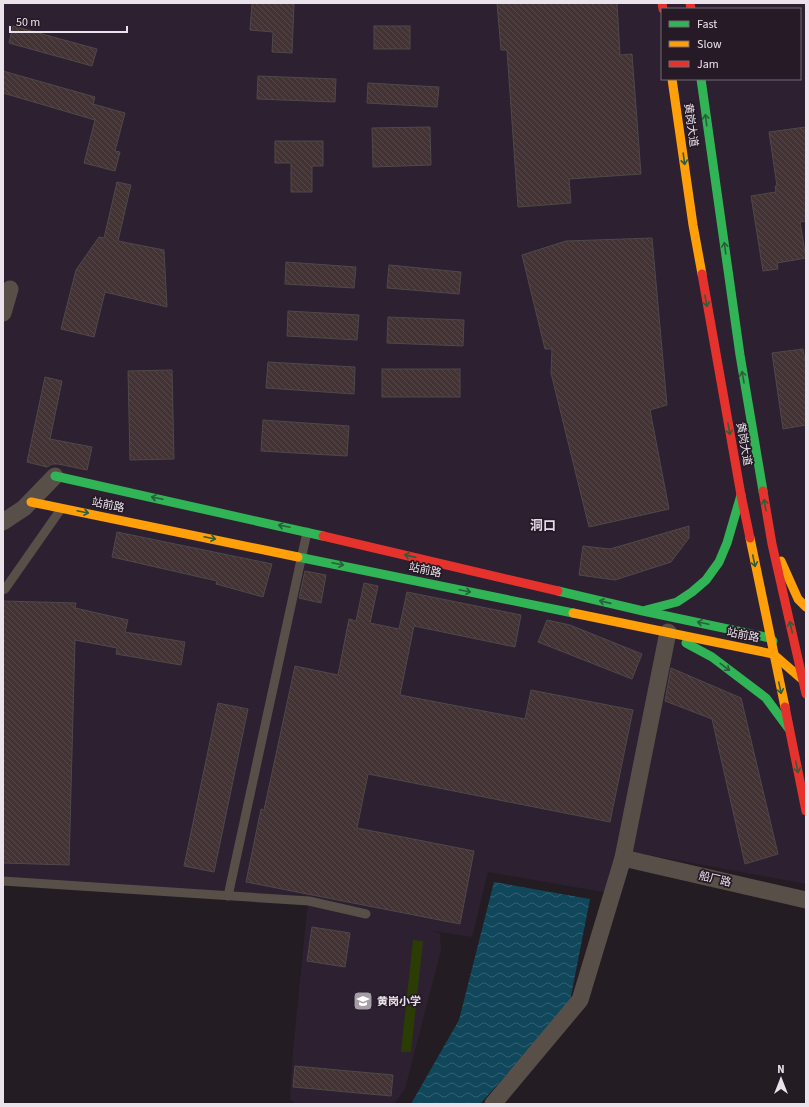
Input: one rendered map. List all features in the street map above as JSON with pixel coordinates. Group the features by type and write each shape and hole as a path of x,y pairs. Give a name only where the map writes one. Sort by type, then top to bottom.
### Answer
{"street":[{"name":"黄岗大道","path":"672,80 693,225 740,495 770,638 777,650 789,729 806,811"},
{"name":"黄岗大道","path":"701,80 740,355 772,544 803,666 806,694"},
{"path":"3,313 10,289"},
{"path":"3,522 31,502 55,476"},
{"name":"站前路","path":"55,476 307,532 643,611 770,638"},
{"path":"643,611 677,602 706,580 719,562 727,543 740,495"},
{"name":"站前路","path":"31,502 668,632 777,650 804,680"},
{"path":"772,544 798,599 806,607"},
{"path":"493,1104 580,1000 623,858 668,632 712,657 766,698 789,729"},
{"path":"790,656 803,666"},
{"name":"船厂路","path":"623,858 806,900"}],"lane":[{"path":"3,590 62,508"},
{"path":"228,896 307,532"},
{"path":"3,881 309,901 366,914"}],"shaded area":[{"path":"3,3 806,3 806,884 622,850 609,893 488,872 472,937 434,931 440,934 441,950 405,1089 394,1104 295,1104 290,1098 293,1051 308,901 3,881"}],"green space":[{"path":"413,940 423,941 411,1052 401,1052"}],"water":[{"path":"494,882 590,899 569,1006 480,1104 411,1104 459,1020"}],"building":[{"path":"252,3 294,3 292,53 272,52 273,32 250,30"},
{"path":"497,3 617,3 620,55 632,54 641,174 569,179 571,203 518,207 507,50 501,50"},
{"path":"13,26 97,49 92,66 9,43"},
{"path":"374,26 410,26 410,49 374,49"},
{"path":"3,71 95,97 93,104 125,113 115,151 120,152 115,171 84,163 95,120 3,93"},
{"path":"258,76 336,79 335,102 257,99"},
{"path":"368,83 439,87 437,107 367,103"},
{"path":"430,127 431,165 373,167 372,128"},
{"path":"806,127 806,221 800,222 806,258 777,263 778,269 763,271 751,196 776,192 775,186 777,186 769,132"},
{"path":"275,141 323,141 323,166 312,166 312,192 291,192 291,163 275,163"},
{"path":"117,182 131,185 118,241 164,250 167,307 105,292 94,337 61,329 76,270 99,237 104,238"},
{"path":"652,238 667,405 650,410 669,509 589,527 551,373 552,349 545,349 522,255 566,241"},
{"path":"286,262 356,267 354,288 285,284"},
{"path":"389,265 461,272 459,294 387,288"},
{"path":"288,311 359,315 357,340 287,336"},
{"path":"388,317 464,320 463,346 387,343"},
{"path":"803,349 806,366 806,425 783,429 772,353"},
{"path":"268,362 355,367 354,394 266,388"},
{"path":"382,369 460,369 460,397 382,397"},
{"path":"172,370 174,459 130,460 128,371"},
{"path":"45,377 62,381 50,439 92,447 87,470 58,464 52,464 47,467 27,462"},
{"path":"263,420 349,426 347,456 261,451"},
{"path":"689,526 689,538 671,562 615,580 579,575 583,546 610,549"},
{"path":"117,532 272,564 263,597 216,584 217,581 112,557"},
{"path":"305,571 326,575 321,603 299,598"},
{"path":"364,583 378,586 370,623 399,629 407,592 521,615 515,647 414,626 400,695 525,719 531,690 633,710 610,822 368,774 357,828 474,851 460,924 246,882 261,809 264,810 295,666 338,675 349,619 356,621"},
{"path":"3,601 76,603 75,608 128,620 125,632 185,642 181,665 116,654 117,648 75,640 69,865 3,863"},
{"path":"547,620 570,625 642,654 632,679 538,642"},
{"path":"671,668 741,698 778,854 745,864 712,719 665,701"},
{"path":"218,703 248,709 214,872 184,866"},
{"path":"312,927 350,933 345,967 307,961"},
{"path":"295,1066 393,1075 391,1096 293,1087"}],"traffic: fast":[{"path":"701,80 740,355 763,491"},
{"path":"55,476 323,536"},
{"path":"646,610 677,602 706,580 719,562 727,543 741,495"},
{"path":"298,557 573,613"},
{"path":"558,591 770,638 773,641"},
{"path":"686,643 712,657 766,698 789,729"}],"traffic: slow":[{"path":"672,80 693,225 702,274"},
{"path":"31,502 298,557"},
{"path":"750,538 785,707"},
{"path":"781,561 798,599 806,607"},
{"path":"573,613 773,654 806,681"}],"traffic: jam":[{"path":"662,3 663,8"},
{"path":"690,3 691,8"},
{"path":"702,274 750,538"},
{"path":"763,491 772,544 806,694"},
{"path":"323,536 558,591"},
{"path":"785,707 806,811"}],"place":[{"name":"黄岗小学","path":"363,1001"}],"district":[{"name":"洞口","path":"543,526"}]}
